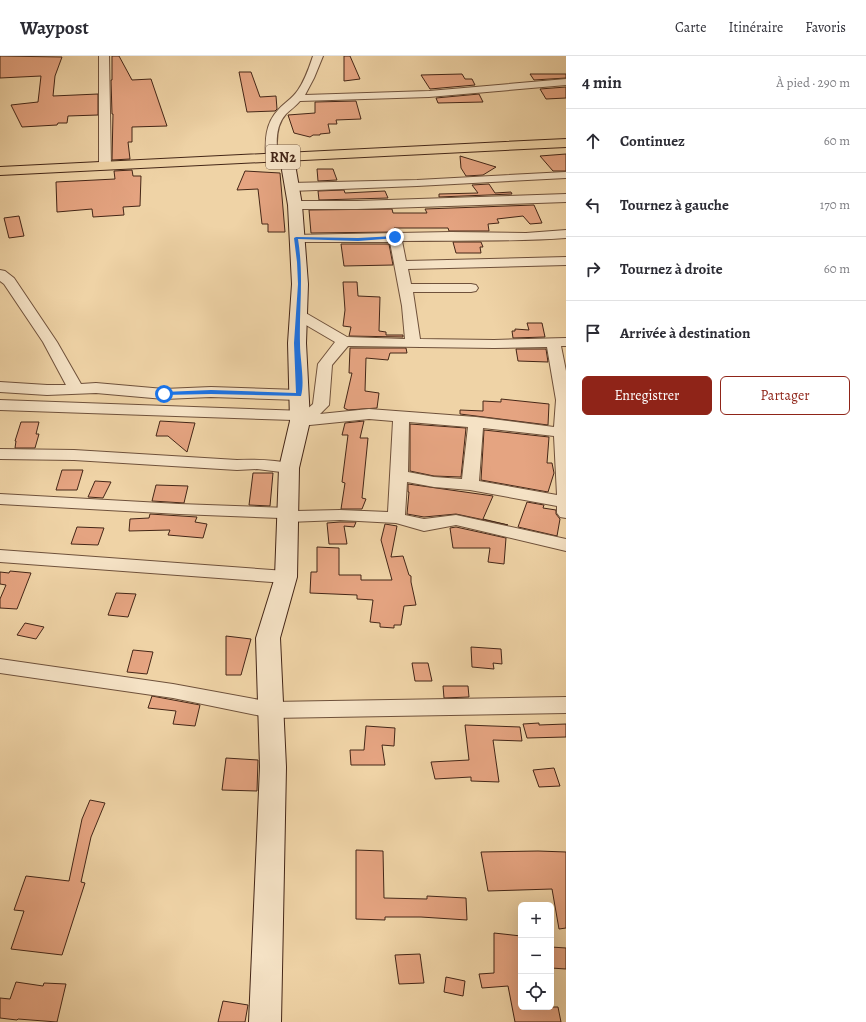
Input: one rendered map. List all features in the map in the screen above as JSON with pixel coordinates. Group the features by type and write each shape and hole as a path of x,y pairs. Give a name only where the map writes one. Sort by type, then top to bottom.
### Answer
{"highway":[{"name":"RN2","path":"0,171 566,144"}],"street":[{"path":"104,56 106,167"},
{"path":"265,1022 272,767 272,710 268,638 286,577 289,468 301,413 297,349 299,262 293,196 289,170 270,143 274,127 280,114 298,98 312,73 318,56"},
{"path":"298,98 429,94 566,82"},
{"path":"293,196 417,183 566,175"},
{"path":"293,196 357,205 566,198"},
{"path":"296,238 358,239 450,236 526,237 566,234"},
{"path":"395,237 406,288 413,343"},
{"path":"401,265 566,261"},
{"path":"0,274 9,281 50,342 76,388"},
{"path":"406,288 471,288"},
{"path":"298,315 344,341 413,343 560,342 564,400 566,504 470,485 434,482 399,475"},
{"path":"0,387 47,390 76,388 164,394 211,392 301,413 321,404 325,364 344,341"},
{"path":"0,405 369,414 476,422 564,433"},
{"path":"396,518 399,475 400,416"},
{"path":"470,485 476,422"},
{"path":"0,454 74,455 237,465 257,464 289,468"},
{"path":"0,499 179,510 396,518 424,524 456,520 566,545"},
{"path":"0,556 286,577"},
{"path":"0,666 173,691 272,710 566,705"}],"building":[{"path":"0,56 62,57 55,76 53,96 98,94 98,115 68,116 67,123 22,127 11,105 38,102 41,76 0,78"},
{"path":"112,56 119,56 132,80 151,79 167,126 132,127 132,142 128,142 130,159 112,160"},
{"path":"344,56 350,56 360,79 344,81"},
{"path":"239,72 251,72 260,97 276,96 277,109 275,111 247,112"},
{"path":"462,74 465,79 472,79 475,85 430,89 421,75"},
{"path":"530,74 566,74 566,78 534,80"},
{"path":"566,87 566,98 546,99 540,89"},
{"path":"479,94 483,102 438,103 436,98"},
{"path":"356,101 361,119 336,120 337,124 328,124 330,133 313,135 310,137 294,133 288,115 315,113 315,102"},
{"path":"566,154 566,171 553,171 540,156"},
{"path":"460,156 496,167 483,175 466,176 461,168"},
{"path":"317,169 333,169 337,180 318,181"},
{"path":"132,170 133,176 141,176 140,206 123,207 124,215 93,217 92,209 57,212 56,182 115,179 114,171"},
{"path":"245,171 280,173 285,232 268,232 268,224 262,224 258,189 237,190"},
{"path":"489,184 495,193 511,192 512,194 439,197 439,194 478,193 472,185"},
{"path":"344,190 345,193 385,191 388,198 319,200 318,191"},
{"path":"534,205 542,223 530,224 523,216 497,219 499,223 488,224 489,231 449,231 448,228 394,228 395,232 311,233 309,210 392,209 393,213 427,213 425,209"},
{"path":"19,216 24,236 9,238 4,218"},
{"path":"453,242 481,242 483,247 480,247 481,253 456,253"},
{"path":"341,244 389,244 393,265 344,266"},
{"path":"343,282 357,282 358,296 380,297 379,331 386,332 386,335 403,335 403,337 349,336 351,327 343,326 345,310"},
{"path":"527,323 542,323 545,337 513,338 512,331 515,331 515,329 529,330"},
{"path":"350,348 406,348 407,353 390,353 388,360 366,358 365,391 379,393 377,408 348,410 344,408 352,373 349,373"},
{"path":"516,349 546,349 548,362 518,361"},
{"path":"501,399 549,404 548,425 460,414 460,410 483,411 483,401 501,402"},
{"path":"160,421 195,423 187,452 168,436 156,436"},
{"path":"364,421 360,438 368,438 362,498 366,499 362,509 341,509 345,483 342,482 348,435 342,435 345,423"},
{"path":"21,422 39,422 36,434 39,434 35,448 15,448 15,441"},
{"path":"410,424 466,428 461,477 434,476 410,471"},
{"path":"484,430 549,437 547,463 552,463 554,473 548,492 481,480"},
{"path":"62,470 83,470 77,490 56,490"},
{"path":"253,473 273,473 270,506 249,505"},
{"path":"95,481 111,482 103,498 88,497"},
{"path":"408,484 493,496 483,519 508,525 456,514 424,517 407,514 409,492"},
{"path":"156,485 188,486 184,503 152,501"},
{"path":"527,502 544,505 543,508 556,510 556,514 560,519 557,536 518,527"},
{"path":"150,514 197,517 195,522 207,524 203,538 168,535 170,530 129,531 130,519 149,518"},
{"path":"356,522 354,527 344,526 347,544 329,544 327,523"},
{"path":"385,524 397,526 391,557 403,556 409,575 411,576 416,605 404,606 401,625 394,625 394,628 380,627 380,623 370,622 373,600 357,599 357,595 310,593 311,572 317,572 317,547 339,548 339,575 361,575 361,580 392,580 381,540"},
{"path":"77,527 104,528 98,545 71,544"},
{"path":"456,527 506,538 504,564 488,562 490,548 453,548 450,528"},
{"path":"10,571 31,573 17,609 0,608 0,599 6,585 0,584 0,572 9,573"},
{"path":"116,593 136,594 128,617 108,615"},
{"path":"25,623 44,627 36,639 17,635"},
{"path":"226,636 251,639 241,675 226,675"},
{"path":"471,647 501,649 502,664 493,663 494,669 472,667"},
{"path":"133,650 153,652 147,674 127,672"},
{"path":"412,663 428,663 432,681 415,681"},
{"path":"443,686 468,686 469,697 444,698"},
{"path":"152,696 200,705 195,726 173,724 176,711 148,708"},
{"path":"539,723 539,725 566,724 566,737 527,738 523,724"},
{"path":"465,725 520,727 522,741 493,740 499,782 471,781 471,777 435,779 431,762 469,760"},
{"path":"366,726 395,728 394,746 382,745 385,765 351,765 350,750 364,750"},
{"path":"226,758 258,760 257,791 222,790"},
{"path":"554,768 560,786 539,787 533,770"},
{"path":"90,800 105,803 91,837 81,882 85,883 62,955 11,949 24,911 14,910 26,876 69,881 82,819"},
{"path":"356,850 383,851 384,898 427,899 427,896 466,898 467,920 421,917 385,917 385,920 356,919"},
{"path":"481,852 566,852 566,928 559,929 552,889 488,891"},
{"path":"494,933 518,936 518,1010 554,1010 554,1007 558,1007 561,1022 515,1022 508,986 482,988 479,974 494,973"},
{"path":"554,947 566,948 566,969 554,968"},
{"path":"420,954 424,983 399,984 395,955"},
{"path":"446,977 465,981 463,996 444,992"},
{"path":"16,982 43,986 44,983 66,984 57,1022 0,1018 0,998 10,999"},
{"path":"223,1001 248,1005 245,1022 218,1022"}],"route":[{"path":"164,394 211,392 299,395 297,343 300,284 296,238 358,239 395,237"}]}
